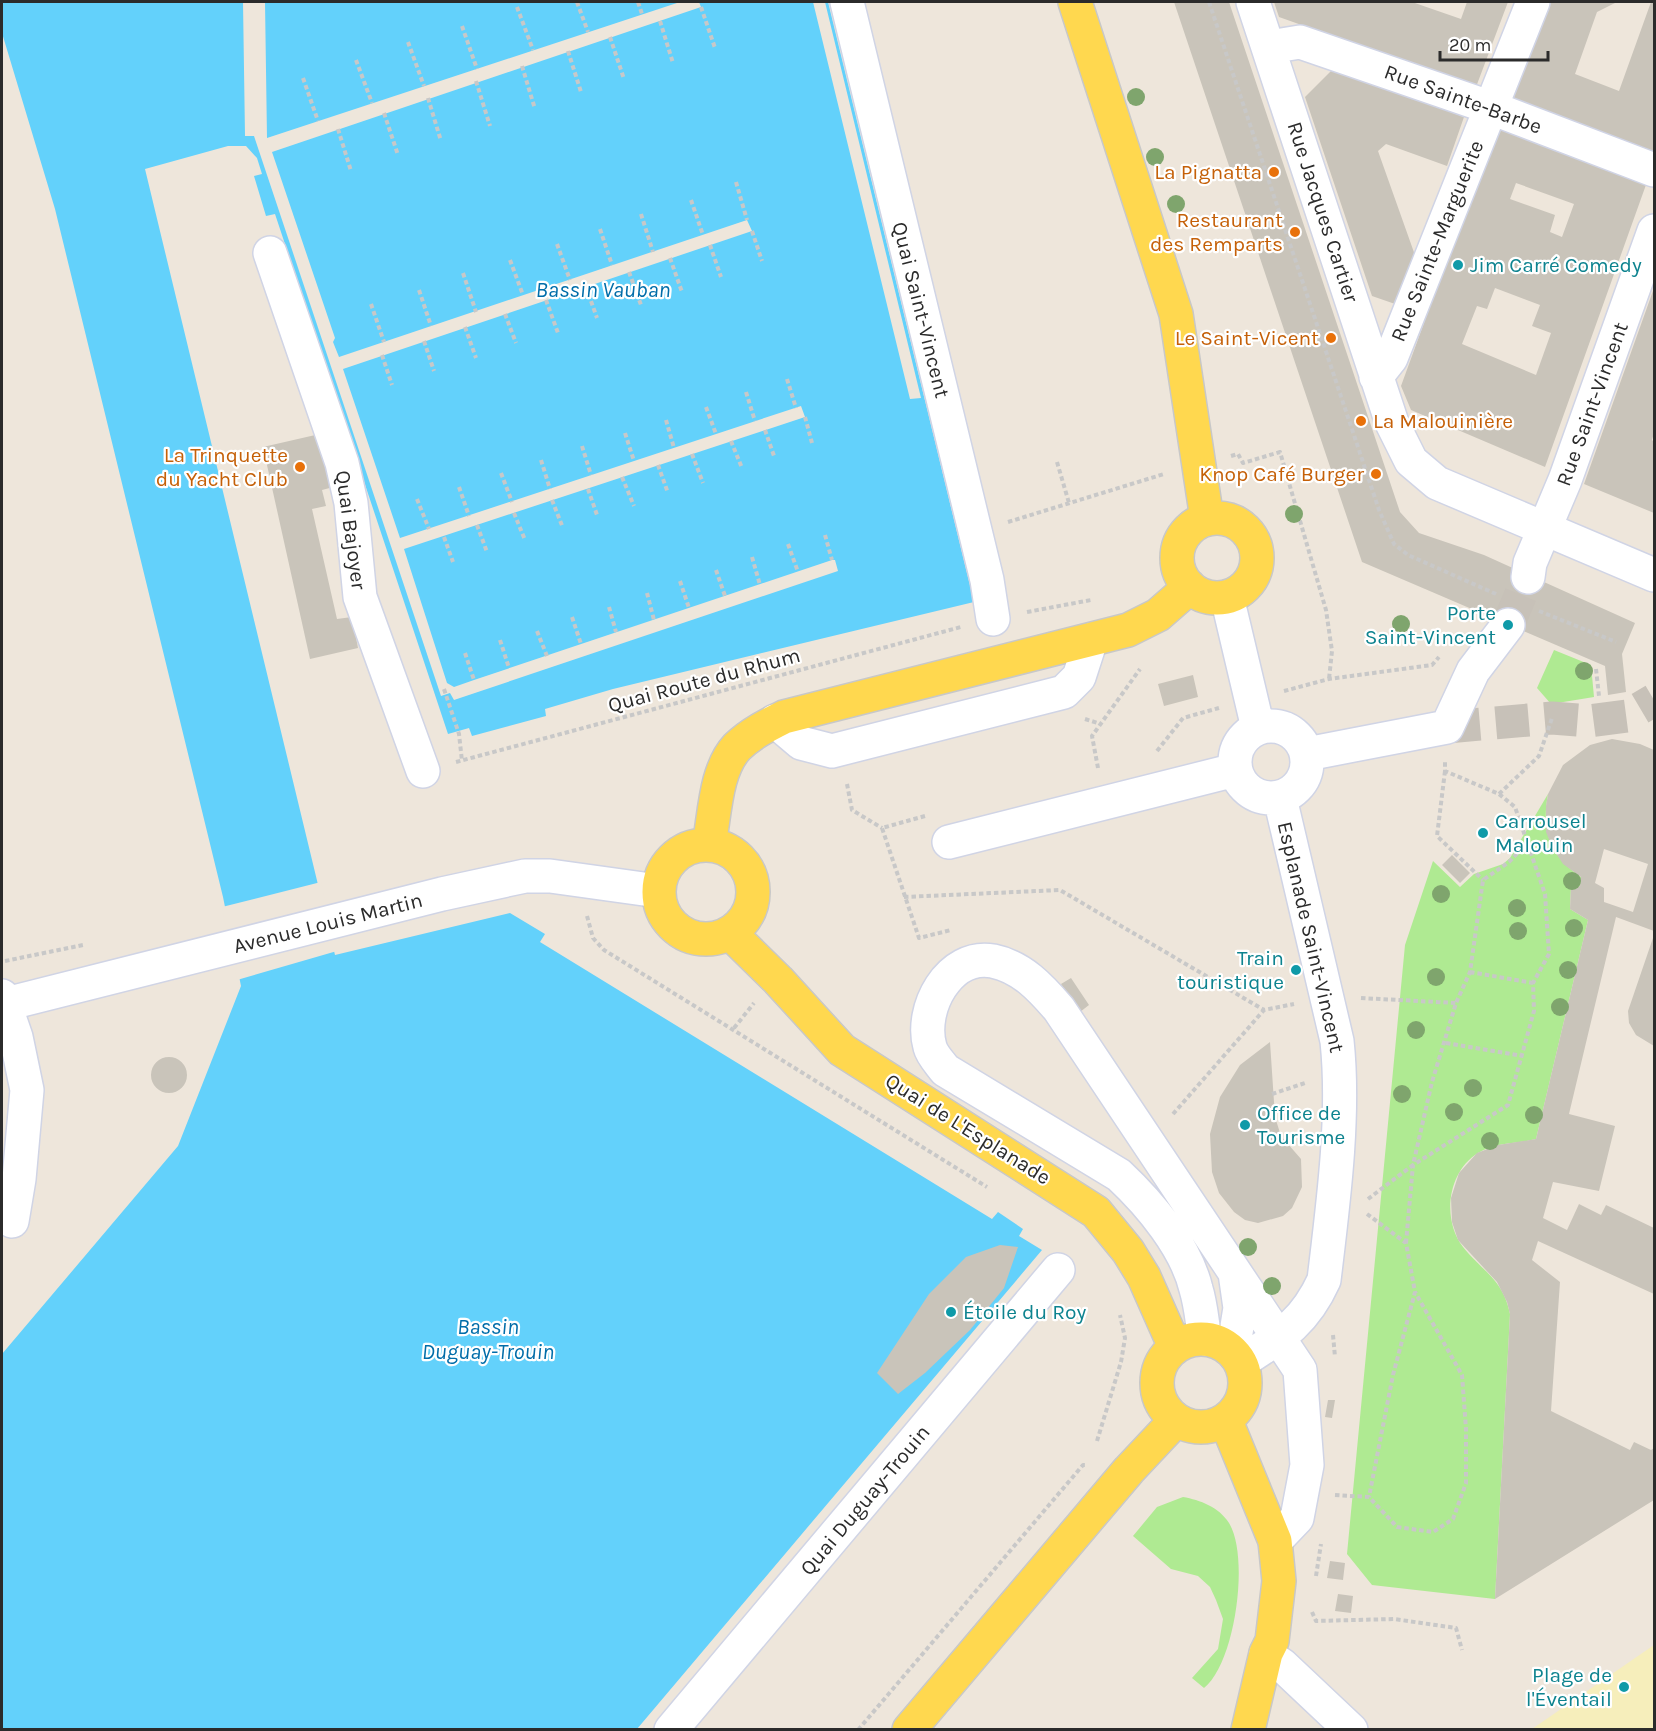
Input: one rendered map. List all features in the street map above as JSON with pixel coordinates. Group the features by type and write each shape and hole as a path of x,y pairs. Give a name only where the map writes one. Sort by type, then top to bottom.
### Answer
{"main road":[{"path":"1075,2 1176,314 1207,519"},
{"path":"1207,519 1232,520 1247,532 1256,547 1254,572 1239,592 1227,597 1214,598 1200,594 1190,587 1178,566 1180,542 1196,524 1207,519"},
{"path":"709,845 722,775 737,748 784,717 1128,630 1158,615 1190,587"},
{"path":"709,845 735,855 745,865 751,878 753,893 750,909 739,927 717,939 688,936 675,929 666,918 658,891 661,876 669,862 681,852 695,846 709,845"},
{"name":"Quai de L'Esplanade","path":"730,933 778,980 817,1026 842,1050 1096,1212 1128,1251 1152,1291 1213,1350"},
{"path":"1213,1350 1246,1374 1243,1400 1226,1421 1201,1428 1176,1420 1159,1398 1157,1384 1159,1370 1165,1358 1213,1350"},
{"path":"909,1730 1129,1470 1176,1420"},
{"path":"1226,1421 1275,1541 1279,1581 1272,1641 1266,1654 1248,1730"}],"street":[{"name":"Quai Saint-Vincent","path":"847,2 975,531 993,619"},
{"name":"Rue Jacques Cartier","path":"1253,2 1376,377 1392,423 1411,461 1437,483 1654,575"},
{"name":"Rue Sainte-Marguerite","path":"1376,377 1391,357 1489,107 1533,2"},
{"name":"Rue Sainte-Barbe","path":"1269,47 1300,42 1489,107 1654,170"},
{"name":"Rue Saint-Vincent","path":"1528,577 1530,563 1565,480 1654,231"},
{"name":"Quai Bajoyer","path":"270,253 342,463 351,503 360,597 423,771"},
{"path":"1227,597 1258,728"},
{"path":"1307,754 1447,727 1473,670 1508,625"},
{"path":"775,722 801,743 832,751 1064,692 1079,677 1091,639"},
{"path":"1268,726 1288,730 1303,745 1307,754 1306,774 1299,786 1280,798 1270,799 1251,793 1244,787 1235,770 1237,749 1242,740 1258,728 1268,726"},
{"path":"948,842 1235,770"},
{"name":"Esplanade Saint-Vincent","path":"1213,1350 1279,1337 1312,1305 1324,1280 1344,1206 1337,1041 1280,798"},
{"name":"Avenue Louis Martin","path":"2,1002 525,876 550,876 658,891"},
{"path":"1213,1350 1191,1274 1166,1228 1142,1196 1119,1174 945,1070 930,1048 927,1026 933,1001 946,977 969,963 992,961 1014,968 1039,985 1059,1009 1300,1370 1307,1465 1297,1518 1275,1541"},
{"path":"2,1002 16,1038 27,1090 20,1179 12,1221"},
{"name":"Quai Duguay-Trouin","path":"672,1730 1058,1270"},
{"path":"1213,1350 1240,1308 1234,1270"},
{"path":"1266,1654 1282,1665 1351,1730"}],"path":[{"path":"577,2 588,32"},
{"path":"638,2 642,14"},
{"path":"517,7 533,50"},
{"path":"701,8 715,48"},
{"path":"660,21 673,63"},
{"path":"462,26 477,69"},
{"path":"610,37 624,79"},
{"path":"408,42 424,86"},
{"path":"568,51 581,92"},
{"path":"356,60 372,103"},
{"path":"522,66 535,109"},
{"path":"303,78 318,121"},
{"path":"476,81 490,126"},
{"path":"428,98 441,141"},
{"path":"384,113 398,155"},
{"path":"338,129 351,171"},
{"path":"736,182 747,220"},
{"path":"690,200 703,235"},
{"path":"641,214 652,252"},
{"path":"600,229 612,265"},
{"path":"752,231 762,261"},
{"path":"557,244 570,280"},
{"path":"710,245 721,278"},
{"path":"670,258 682,292"},
{"path":"510,260 523,295"},
{"path":"629,272 641,305"},
{"path":"463,273 476,312"},
{"path":"585,287 597,318"},
{"path":"419,290 431,326"},
{"path":"546,300 558,333"},
{"path":"371,304 384,342"},
{"path":"505,314 516,343"},
{"path":"465,327 476,358"},
{"path":"424,341 434,371"},
{"path":"382,356 392,385"},
{"path":"787,379 796,408"},
{"path":"746,392 755,421"},
{"path":"706,407 716,434"},
{"path":"805,417 813,443"},
{"path":"666,420 674,448"},
{"path":"765,430 774,456"},
{"path":"625,433 634,461"},
{"path":"731,441 742,468"},
{"path":"582,446 591,475"},
{"path":"1231,456 1238,454 1243,463 1280,452 1326,610 1332,651 1329,679"},
{"path":"692,454 703,483"},
{"path":"541,460 550,489"},
{"path":"1057,462 1069,503"},
{"path":"658,465 668,493"},
{"path":"501,473 512,502"},
{"path":"975,531 1166,474"},
{"path":"622,477 634,506"},
{"path":"459,487 469,516"},
{"path":"588,489 597,515"},
{"path":"417,499 429,529"},
{"path":"552,500 563,528"},
{"path":"514,513 525,540"},
{"path":"477,525 487,552"},
{"path":"825,535 832,560"},
{"path":"444,537 453,562"},
{"path":"788,544 798,572"},
{"path":"752,557 760,585"},
{"path":"716,570 725,596"},
{"path":"680,581 689,608"},
{"path":"647,593 654,620"},
{"name":"Quai Route du Rhum","path":"423,771 993,619 1097,599"},
{"path":"609,607 616,633"},
{"path":"572,617 581,644"},
{"path":"537,631 547,656"},
{"path":"500,640 509,668"},
{"path":"465,653 474,680"},
{"path":"1098,768 1092,736 1140,669"},
{"path":"1596,669 1599,696"},
{"path":"444,689 459,735 462,761"},
{"path":"1499,794 1539,756 1552,718"},
{"path":"1447,727 1445,771 1437,836 1483,880"},
{"path":"1406,1243 1344,1206 1508,1105 1534,1011 1533,983 1549,954 1545,894 1515,807 1499,794 1445,771"},
{"path":"1328,1495 1369,1497 1397,1527 1433,1532 1453,1519 1466,1483 1466,1429 1462,1375 1415,1292 1406,1243 1413,1164 1432,1082 1456,1003 1470,972 1483,880 1509,862 1526,843"},
{"path":"904,897 1060,890 1264,1010"},
{"path":"584,905 593,938 604,950 734,1028 759,1048 996,1193"},
{"path":"1470,972 1533,983"},
{"path":"1167,1120 1264,1010 1326,998 1393,998 1456,1003"},
{"path":"734,1028 757,999"},
{"path":"1446,1042 1523,1056"},
{"path":"1369,1497 1393,1375 1415,1292"},
{"path":"1097,1441 1112,1400 1123,1354 1125,1338 1119,1313"},
{"path":"1316,1577 1322,1534"},
{"path":"1311,1610 1316,1621 1394,1619 1456,1628 1462,1650"}],"green space":[{"path":"1554,650 1591,665 1594,697 1551,704 1537,688"},
{"path":"1548,794 1546,820 1550,842 1562,860 1581,877 1580,886 1571,887 1570,909 1588,920 1536,1139 1485,1149 1468,1161 1454,1184 1450,1210 1456,1236 1470,1256 1503,1292 1510,1314 1495,1599 1372,1585 1347,1554 1405,945 1433,861 1460,887 1474,874 1503,864 1510,858"},
{"path":"1183,1497 1209,1505 1225,1517 1235,1539 1238,1560 1236,1609 1231,1634 1224,1657 1215,1675 1204,1688 1192,1678 1218,1649 1223,1619 1210,1587 1198,1576 1171,1569 1133,1536 1157,1507"}],"sand":[{"name":"Plage de l'Éventail","path":"1654,1645 1654,1729 1532,1729"}],"water":[{"path":"2,2 828,2 974,602 613,689 545,709 546,716 472,736 469,728 448,734 275,214 266,216 254,176 262,174 257,158 246,146 228,146 145,169 335,955 510,913 545,934 540,942 992,1219 998,1212 1023,1229 1019,1236 1042,1250 637,1729 2,1730 2,1354 178,1146 241,986 223,897 55,209 2,33"}],"pier":[{"path":"243,2 265,2 267,138 680,2 699,2 701,7 272,152 335,338 333,342 339,357 747,220 752,231 343,369 400,538 801,406 805,417 404,549 447,683 454,687 832,560 835,560 838,571 454,700 450,693 441,696 254,136 245,136"},
{"path":"813,2 825,2 921,398 910,399"},
{"path":"321,882 337,951 237,980 222,907"}],"building":[{"path":"1174,2 1229,2 1400,512 1419,533 1484,555 1635,623 1622,654 1626,692 1608,695 1605,666 1362,562"},
{"path":"1274,2 1412,2 1461,19 1467,2 1508,2 1476,87 1279,17"},
{"path":"1548,2 1617,2 1597,12 1575,74 1619,91 1651,2 1654,2 1654,152 1506,98"},
{"path":"1333,69 1464,117 1447,166 1386,144 1378,151 1416,258 1398,305 1372,296 1305,97"},
{"path":"1495,128 1647,182 1545,467 1411,410 1401,386","holes":["1516,183 1574,204 1562,237 1550,232 1555,215 1510,199","1495,288 1540,305 1532,326 1551,333 1536,375 1462,344 1477,306 1487,309"]},
{"path":"1654,288 1654,433 1652,440 1654,442 1654,513 1584,484"},
{"path":"324,433 337,486 322,490 326,506 312,509 337,619 352,617 358,648 310,659 263,447"},
{"path":"1193,675 1198,697 1164,706 1158,684"},
{"path":"1612,739 1640,744 1654,750 1654,931 1616,917 1569,1114 1615,1126 1599,1191 1553,1182 1543,1218 1567,1230 1579,1204 1601,1215 1606,1205 1654,1228 1654,1294 1538,1241 1532,1260 1560,1282 1551,1411 1630,1450 1634,1442 1651,1450 1654,1448 1654,1500 1495,1599 1510,1314 1497,1282 1458,1240 1452,1222 1451,1198 1459,1173 1477,1153 1498,1145 1536,1139 1588,920 1570,909 1571,887 1580,886 1581,877 1563,864 1552,847 1546,832 1546,806 1548,794 1563,765 1590,745","holes":["1604,849 1648,864 1633,912 1604,902 1604,888 1595,883"]},
{"path":"1452,855 1470,873 1460,883 1442,865"},
{"path":"1654,935 1654,1046 1636,1035 1629,1023 1628,1011"},
{"path":"1071,978 1089,1005 1080,1012 1061,984"},
{"name":"Office de Tourisme","path":"1270,1042 1275,1117 1281,1136 1301,1159 1302,1187 1292,1208 1283,1216 1258,1223 1245,1220 1234,1212 1219,1193 1212,1172 1210,1134 1220,1097 1240,1065"},
{"path":"169,1057 181,1063 187,1075 181,1087 169,1093 157,1087 151,1075 157,1063"},
{"name":"Étoile du Roy","path":"1000,1245 1018,1247 1004,1288 970,1330 925,1373 898,1394 877,1373 929,1294 966,1257"},
{"path":"1328,1400 1335,1400 1332,1418 1325,1417"},
{"path":"1330,1561 1345,1563 1343,1580 1327,1578"},
{"path":"1338,1594 1353,1596 1351,1613 1335,1611"}],"tunnel":[{"path":"1508,625 1528,577"},
{"path":"1447,727 1552,718 1589,721 1627,716 1654,700"}],"place":[{"name":"La Pignatta","path":"1274,172"},
{"name":"Restaurant des Remparts","path":"1295,232"},
{"name":"Jim Carré Comedy","path":"1458,265"},
{"name":"Le Saint-Vicent","path":"1331,338"},
{"name":"La Malouinière","path":"1361,421"},
{"name":"La Trinquette du Yacht Club","path":"300,467"},
{"name":"Knop Café Burger","path":"1376,474"},
{"name":"Porte Saint-Vincent","path":"1508,625"},
{"name":"Carrousel Malouin","path":"1483,833"},
{"name":"Train touristique","path":"1296,970"},
{"name":"Office de Tourisme","path":"1245,1125"},
{"name":"Étoile du Roy","path":"951,1312"},
{"name":"Plage de l'Éventail","path":"1624,1687"}],"water label":[{"name":"Bassin Vauban","path":"603,289"},
{"name":"Bassin Duguay-Trouin","path":"488,1338"}]}
